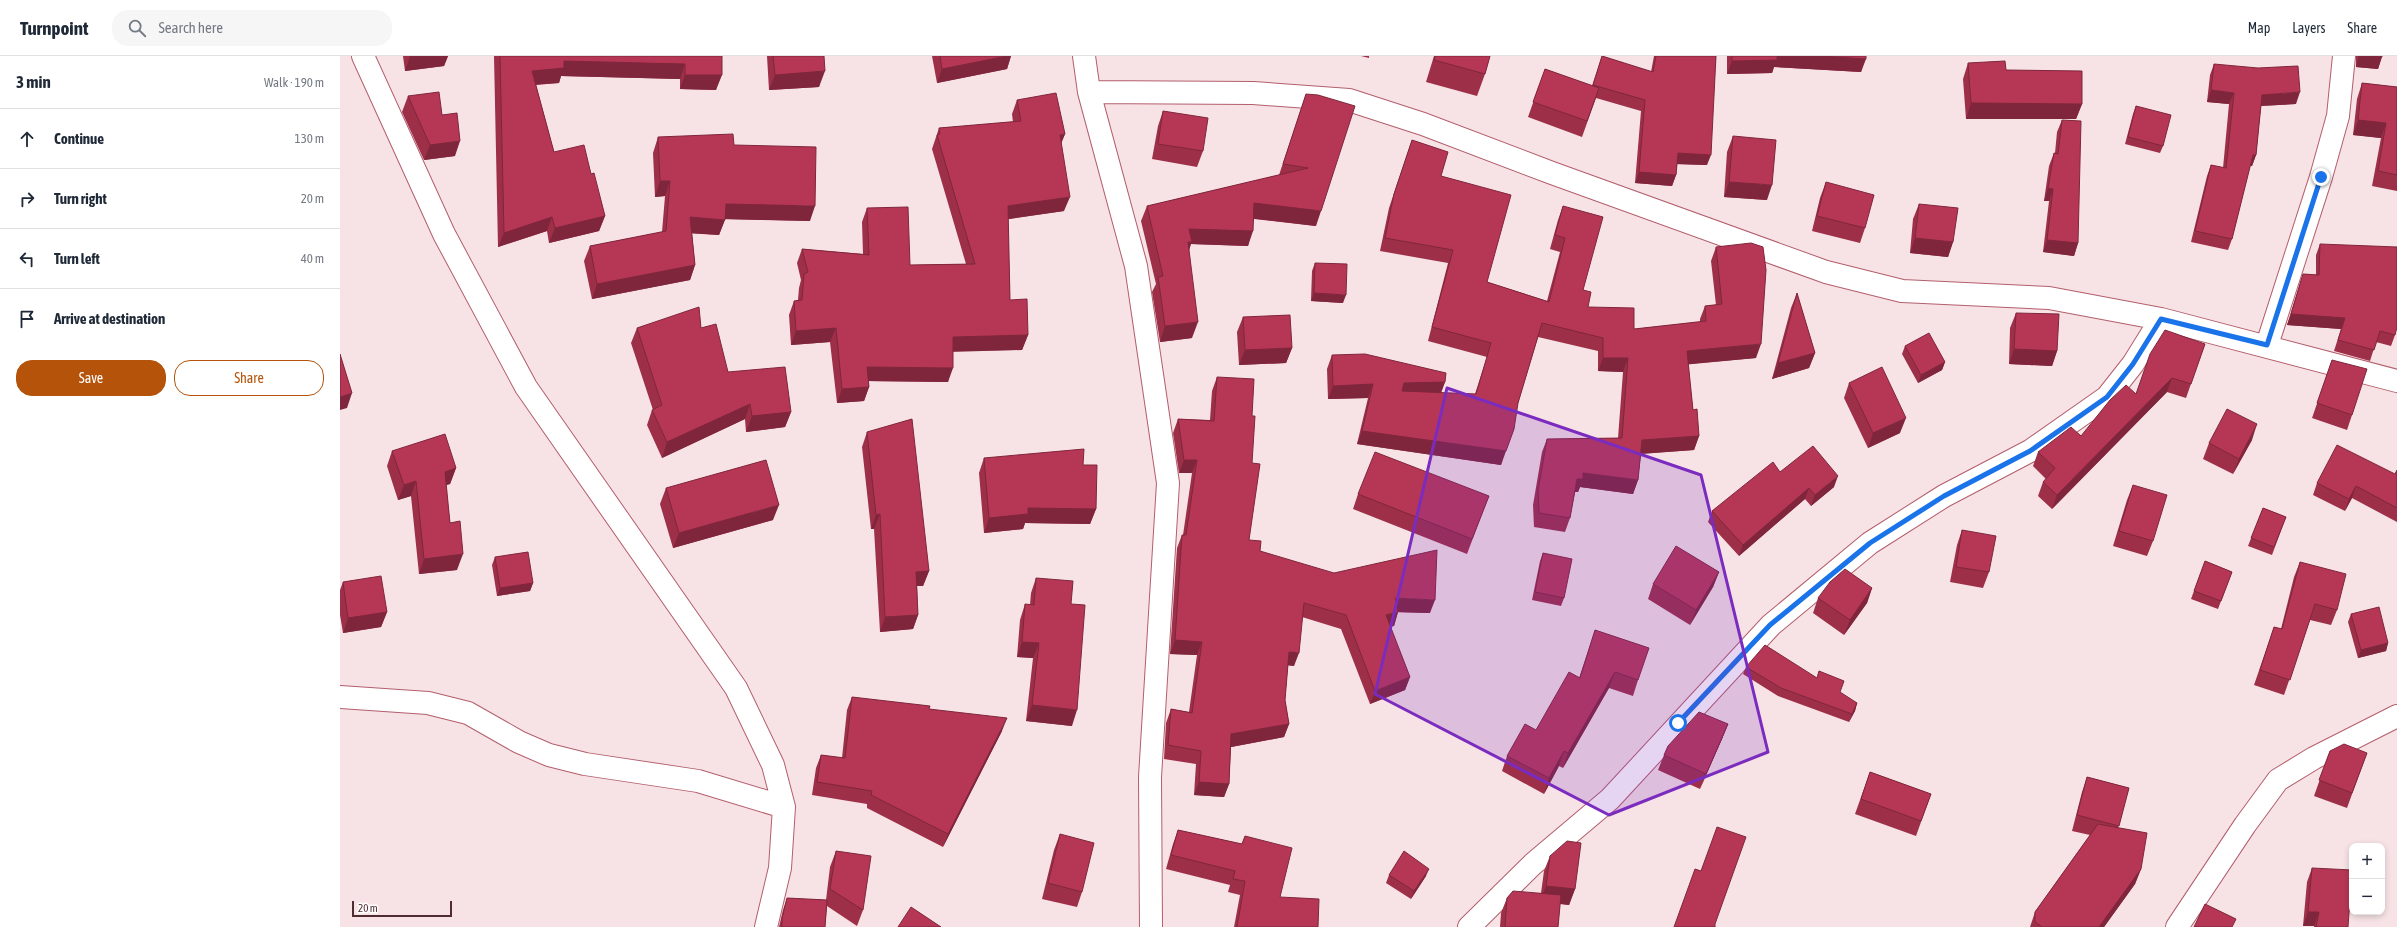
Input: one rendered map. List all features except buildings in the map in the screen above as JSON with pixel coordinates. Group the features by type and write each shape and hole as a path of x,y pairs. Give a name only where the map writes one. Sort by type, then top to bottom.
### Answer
{"street":[{"path":"363,56 444,234 526,387 736,688 773,765 784,807 780,868 766,927"},
{"path":"1084,56 1089,92 1136,266 1168,482 1150,777 1150,927"},
{"path":"2267,345 2321,177 2338,116 2344,56"},
{"path":"1089,92 1253,93 1349,100 1422,124 1552,173 1826,272 1902,291 2049,298 2161,319 2267,345 2397,381"},
{"path":"1469,927 1532,864 1610,799 1770,625 1870,543 1944,496 2030,451 2107,397 2133,364 2161,319"},
{"path":"340,697 428,702 468,713 519,742 549,755 585,764 698,781 784,807"},
{"path":"2177,927 2245,825 2278,780 2314,758 2397,716"}],"highlighted area":[{"path":"1447,388 1701,475 1768,752 1609,815 1375,694"}],"route":[{"path":"1678,723 1770,625 1870,543 1944,496 2030,451 2107,397 2133,364 2161,319 2267,345 2321,177"}]}
